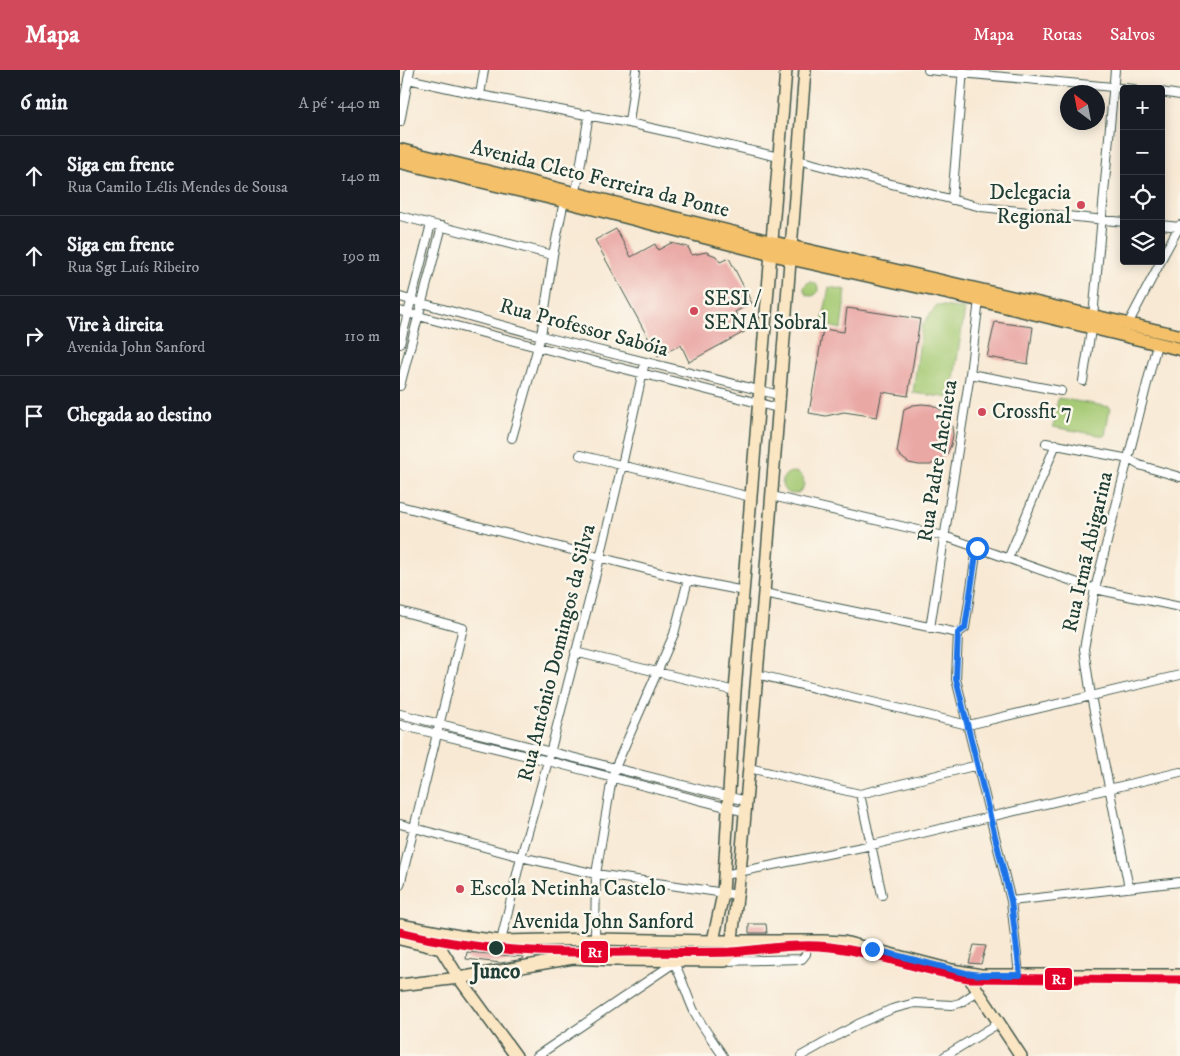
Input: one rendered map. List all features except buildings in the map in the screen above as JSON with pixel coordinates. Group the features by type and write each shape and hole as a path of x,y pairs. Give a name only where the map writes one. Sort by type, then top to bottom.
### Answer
{"main road":[{"path":"714,941 723,894 746,560 786,70"},
{"path":"725,961 730,955 738,895 806,70"},
{"name":"Avenida Cleto Ferreira da Ponte","path":"400,150 576,192 770,248"},
{"name":"Avenida Cleto Ferreira da Ponte","path":"400,162 791,252"},
{"path":"791,252 979,300 1092,322"},
{"path":"791,252 1126,330 1180,336"},
{"path":"1126,330 1157,344 1180,349"},
{"path":"746,560 766,562"},
{"name":"Avenida John Sanford","path":"400,925 443,933 501,940 807,940 844,942 966,973 981,975 1180,975"},
{"path":"443,933 441,949 459,978 516,1056"},
{"path":"400,939 441,949"},
{"name":"Avenida John Sanford","path":"400,985 459,978 573,958 676,962 725,961"},
{"path":"966,973 1021,1056"}],"street":[{"path":"400,122 410,70"},
{"path":"480,95 484,70"},
{"path":"630,123 636,70"},
{"path":"928,70 1120,87"},
{"path":"1083,381 1092,322 1115,70"},
{"path":"952,200 963,72"},
{"path":"408,79 480,95 589,114 778,158"},
{"path":"1165,93 1180,95"},
{"path":"576,192 589,114"},
{"path":"798,160 952,200 1009,211 1120,221"},
{"path":"512,438 539,347 553,254 564,201"},
{"path":"400,216 553,254"},
{"path":"400,344 431,224"},
{"path":"1165,225 1179,226 1165,253"},
{"path":"400,386 442,226"},
{"path":"1126,330 1159,265"},
{"name":"Rua Professor Sabóia","path":"400,297 541,336 645,362 760,398"},
{"name":"Rua Padre Anchieta","path":"930,628 970,374 979,300"},
{"name":"Rua Professor Sabóia","path":"400,311 642,373 760,398"},
{"name":"Rua Irmã Abigarina","path":"1129,888 1091,696 1084,649 1095,589 1157,344"},
{"path":"573,355 576,345"},
{"name":"Rua Antônio Domingos da Silva","path":"501,940 600,558 645,362"},
{"path":"970,374 1061,391"},
{"path":"760,398 779,395"},
{"path":"760,398 778,408"},
{"path":"1046,442 1129,459 1139,465 1180,477"},
{"path":"1008,559 1056,444"},
{"path":"580,455 751,497"},
{"path":"772,496 944,536 1095,589 1180,607"},
{"path":"400,506 688,580 744,591"},
{"path":"764,594 958,633 965,628 977,548"},
{"path":"595,939 596,874 612,778 658,672 678,620 688,580"},
{"path":"400,611 463,628 400,885"},
{"path":"958,633 956,679 1011,901 1020,975"},
{"path":"575,652 736,691"},
{"path":"756,674 968,725 1180,675"},
{"path":"400,714 615,768 746,806"},
{"path":"400,725 612,778 746,806"},
{"path":"749,768 860,794 978,765"},
{"path":"724,875 872,845 1180,772"},
{"path":"860,794 882,895"},
{"path":"400,824 521,858 596,874 738,895"},
{"path":"1011,901 1180,882"},
{"name":"Avenida John Sanford","path":"725,961 802,959 806,954 807,940"},
{"path":"538,1056 676,962 696,1015 723,1056"},
{"path":"801,1056 858,1024 892,1009 915,1003 952,1005 960,1003 978,992"},
{"path":"945,1056 999,1023"}],"green space":[{"path":"808,282 814,282 818,289 814,296 808,296 804,292 804,286"},
{"path":"829,287 846,290 841,329 822,324"},
{"path":"937,305 965,309 951,398 913,393 922,325"},
{"path":"1058,398 1110,407 1105,436 1053,427"},
{"path":"793,472 801,475 804,483 801,491 793,494 785,491 782,483 785,475"}],"transit line":[{"name":"R1","path":"400,932 458,944 514,950 571,952 718,952 785,946 818,946 856,951 969,978 1180,980"}],"place":[{"name":"Delegacia Regional","path":"1081,205"},
{"name":"SESI / SENAI Sobral","path":"694,311"},
{"name":"Crossfit 7","path":"982,412"},
{"name":"Escola Netinha Castelo","path":"460,889"},
{"name":"Junco","path":"496,948"}],"route":[{"path":"872,949 966,973 1020,975 1011,901 956,679 958,633 965,628 977,548"}]}
